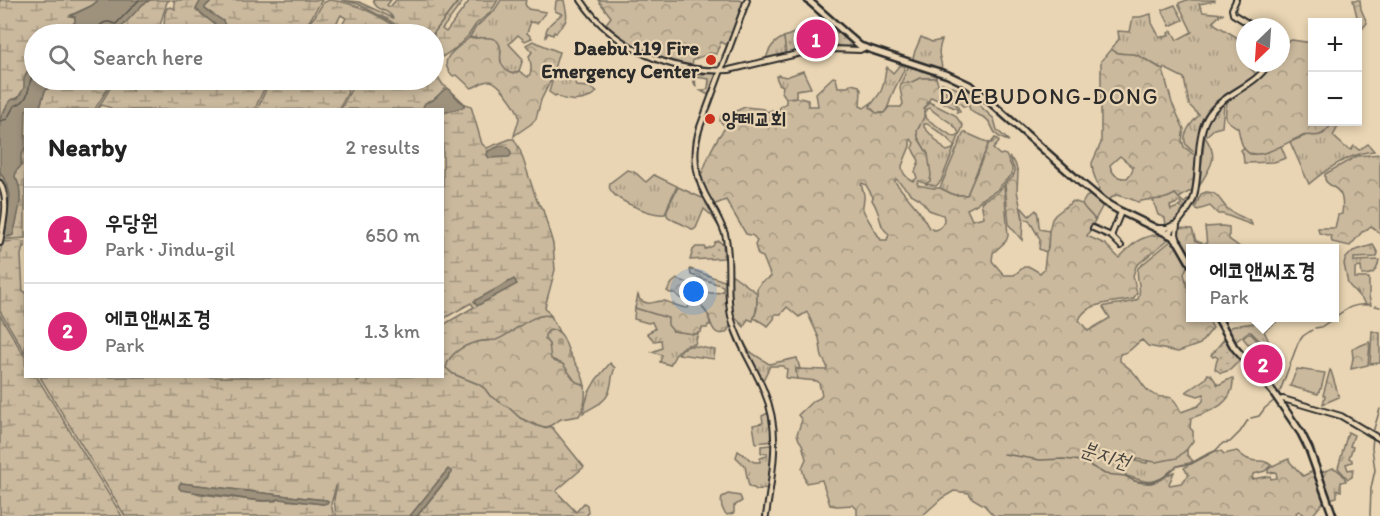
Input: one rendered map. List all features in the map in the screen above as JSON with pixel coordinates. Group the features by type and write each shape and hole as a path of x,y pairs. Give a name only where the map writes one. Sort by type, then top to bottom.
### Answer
{"main road":[{"path":"808,0 864,48 948,75 969,85 1097,197 1121,212 1168,234 1179,243 1186,255"},
{"path":"1220,322 1234,347 1279,400 1305,440 1333,516"}],"street":[{"path":"581,0 600,23 645,55 693,68 721,70 740,68 810,51 864,48"},
{"path":"747,0 698,133 695,151 702,188 726,239 729,303 734,325 764,389 772,415 775,448 766,516"},
{"path":"1236,0 1232,11 1239,18"},
{"path":"1168,234 1194,197 1203,127 1208,116 1217,105 1261,72"},
{"path":"0,183 6,207 0,243"},
{"path":"1111,236 1121,212"},
{"path":"1156,228 1168,227 1178,221"},
{"path":"1178,221 1176,234 1179,243"},
{"path":"1093,228 1111,236 1121,246"},
{"path":"1279,400 1283,399 1336,414 1379,438"}],"green space":[{"path":"0,0 99,0 71,15 75,17 73,24 24,24 24,88 18,98 11,100 0,119"},
{"path":"150,0 170,0 167,2 160,24 122,24"},
{"path":"172,0 201,0 196,10 215,24 164,24 167,8 175,9"},
{"path":"212,0 322,0 306,24 222,24 223,21 205,7"},
{"path":"329,0 350,4 392,24 343,24 346,18 341,15 336,24 308,24 323,3"},
{"path":"341,0 359,2 393,18 376,6 373,0 391,0 387,5 390,7 396,0 464,0 444,26 444,24 395,24 358,4"},
{"path":"470,0 498,0 490,13 476,24 456,48 444,56 444,30 446,32"},
{"path":"501,0 526,0 525,4 528,9 546,12 537,23 529,22 527,33 532,38 525,41 518,35 509,44 523,59 519,71 514,74 506,71 500,58 501,50 489,38 469,38"},
{"path":"564,0 566,19 556,33 554,32 553,35 548,33 546,37 548,26 562,14 555,11 556,1"},
{"path":"598,0 744,1 724,57 722,56 727,45 721,42 716,54 709,53 693,60 692,66 655,57 635,48 605,25 611,17"},
{"path":"1187,0 1215,0 1199,4 1203,12 1224,14 1213,22 1236,37 1236,72 1256,74 1219,99 1206,112 1200,128 1197,153 1186,145 1185,140 1187,130 1199,115 1189,105 1184,78 1164,68 1163,70 1134,54 1119,53 1111,49 1119,39 1118,31 1130,32 1133,17 1151,14 1152,23 1159,36 1165,37 1172,31 1177,40 1192,32 1179,3"},
{"path":"1353,0 1360,0 1367,23 1362,29 1362,18 1357,17"},
{"path":"1175,5 1183,20 1170,26 1162,10"},
{"path":"827,20 852,44 852,49 823,48 786,54 784,37"},
{"path":"784,37 786,55 766,60 772,46"},
{"path":"921,37 932,42 942,40 939,51 941,71 912,62"},
{"path":"469,38 496,40 501,49 501,63 506,70 509,73 519,71 528,77 531,70 529,56 532,52 526,45 533,41 559,52 536,119 514,136 519,117 507,95 497,85 489,81 471,88 448,70 447,59"},
{"path":"1290,41 1308,42 1308,126 1330,126 1320,135 1302,136 1261,154 1249,153 1243,145 1238,128 1226,119 1227,102 1266,72 1290,72"},
{"path":"1111,49 1119,53 1134,54 1163,70 1172,103 1184,129 1182,140 1184,147 1196,156 1192,190 1179,198 1175,194 1138,202 1116,195 1108,200 1097,192 1099,189 1092,163 1101,143 1101,61","holes":["1120,156 1133,167 1127,178 1120,178 1112,171 1110,165"]},
{"path":"904,63 906,64 887,109 884,113 876,113 870,107 881,91 887,67 893,73"},
{"path":"909,65 935,73 936,78 920,78 910,83 901,83"},
{"path":"694,70 695,74 704,75 705,70 718,72 710,96 701,91 708,88 709,79 696,77 696,87 692,78"},
{"path":"803,71 811,88 796,90 796,97 786,98 782,92 783,86 779,84 776,77 778,75 786,77"},
{"path":"555,72 569,75 576,86 589,87 597,92 589,98 580,100 567,100 555,96 549,92"},
{"path":"833,77 836,78 838,87 848,87 851,84 859,86 860,106 864,108 871,103 870,107 876,113 884,113 889,107 901,107 903,104 901,83 910,83 920,78 936,78 941,89 956,104 960,112 931,97 924,109 924,117 917,131 918,138 928,154 931,175 930,181 926,184 919,181 917,183 940,188 954,195 967,195 989,143 995,138 998,139 999,142 993,149 1000,155 1006,155 1012,168 1012,175 996,191 967,209 972,220 984,217 981,202 997,193 1004,185 1008,236 1006,241 993,253 992,261 1004,275 1014,275 1024,267 1030,267 1040,273 1044,269 1052,219 1073,201 1082,204 1095,220 1087,236 1105,244 1119,258 1144,238 1162,234 1170,238 1136,266 1133,276 1137,293 1133,299 1095,306 1088,309 1079,320 1088,331 1110,318 1103,307 1138,299 1140,291 1138,268 1172,240 1186,260 1184,274 1186,322 1210,322 1213,328 1200,344 1178,352 1148,346 1142,340 1130,350 1120,354 1120,361 1137,376 1148,391 1156,396 1170,397 1181,412 1198,406 1203,401 1204,394 1198,396 1186,392 1205,379 1208,374 1218,385 1232,378 1232,388 1230,395 1220,405 1191,418 1190,428 1193,431 1193,441 1177,458 1156,462 1126,459 1124,470 1126,475 1134,481 1151,483 1174,472 1169,484 1181,483 1189,475 1184,468 1196,460 1217,451 1224,454 1237,451 1247,459 1271,465 1265,471 1253,474 1252,479 1270,476 1271,479 1277,478 1276,472 1268,473 1268,470 1289,459 1303,476 1313,471 1324,501 1312,516 1306,516 1299,511 1296,513 1297,516 994,516 969,493 954,491 942,498 922,516 857,516 857,509 853,505 830,505 822,480 806,483 802,468 806,459 797,434 802,420 798,415 822,395 817,381 797,379 796,369 827,370 819,338 807,312 799,317 787,307 781,314 775,314 768,326 754,318 757,309 757,289 761,282 771,277 763,257 758,255 755,238 746,234 726,200 713,205 700,176 713,146 725,128 720,121 721,116 730,121 734,119 736,111 745,107 764,109 767,112 779,111 780,107 786,103 786,98 808,100 808,106 818,106 816,93","holes":["910,140 914,143 913,151 919,161 915,172 917,178 913,181 905,175 902,166","896,179 911,194 920,199 929,210 943,215 944,223 941,227 934,230 929,228 919,211 895,182","862,183 866,185 873,197 872,200 882,226 889,234 887,240 881,240 864,211"]},
{"path":"942,83 966,92 968,104 964,107 945,90"},
{"path":"444,86 448,88 465,104 471,106 482,144 487,148 514,139 537,201 543,210 553,244 555,270 545,307 551,316 544,315 530,320 496,340 479,341 467,345 453,354 446,368 453,374 478,384 520,418 544,428 551,426 584,467 556,491 576,512 584,503 587,505 587,516 417,516 452,473 448,470 410,516 336,516 334,499 337,483 331,504 334,516 125,516 41,378 359,378 357,382 361,378 444,378 444,324 474,307 471,303 444,318 444,113 464,105 448,89 428,101 423,108 342,108 351,90 444,90","holes":["181,483 328,501 323,504 280,499 261,501 200,494"]},
{"path":"107,90 96,108 40,108 45,91"},
{"path":"109,90 264,90 255,108 111,108 102,105 98,108"},
{"path":"266,90 348,90 348,92 340,108 258,108"},
{"path":"968,90 974,94 976,102 994,119 997,130 1009,141 998,136 985,118 971,111 966,92"},
{"path":"929,102 955,115 963,126 941,181 936,186 926,184 929,181 928,154 918,138 917,131 924,117 924,109","holes":["930,108 951,123 959,134 956,137 952,136 927,119 926,112","924,124 946,137 954,146 953,149 947,151 944,149 924,127"]},
{"path":"1224,104 1222,127 1214,129 1205,137 1213,157 1210,168 1199,187 1206,126 1211,115"},
{"path":"1330,126 1338,126 1333,136 1345,147 1351,150 1354,146 1359,150 1368,144 1374,151 1353,156 1339,163 1309,184 1290,142 1307,135 1323,134"},
{"path":"964,132 989,143 967,195 954,195 940,188"},
{"path":"1281,146 1286,158 1274,162 1244,163 1241,150 1244,148 1250,154 1254,154"},
{"path":"24,149 24,238 3,240 7,198 0,180 0,172 8,188 9,210 5,236 9,237 13,235 19,205 19,189 15,177 16,171 21,166"},
{"path":"1380,154 1380,234 1371,226 1362,232 1350,246 1332,242 1331,236 1319,233 1318,228 1335,228 1338,215 1342,214 1342,197 1338,190 1327,183 1325,174 1357,156"},
{"path":"1009,157 1015,163 1018,172 1017,191 1023,219 1022,240 1009,225 1005,184 1013,177 1015,171"},
{"path":"627,170 636,173 646,182 654,175 677,186 665,214 653,213 637,207 612,192 610,183"},
{"path":"678,187 702,198 704,195 717,219 717,224 704,209 693,230 668,216 668,209"},
{"path":"1206,192 1217,195 1229,210 1251,222 1252,225 1218,214 1210,206 1198,210 1195,208 1201,194"},
{"path":"1175,194 1184,203 1190,198 1185,208 1180,202 1170,206 1171,210 1180,206 1184,210 1171,224 1166,226 1165,218 1158,215 1153,200"},
{"path":"1090,195 1103,205 1095,220 1082,204"},
{"path":"1021,208 1029,216 1036,210 1040,229 1049,231 1046,252 1039,249 1040,239 1029,220 1023,219"},
{"path":"1205,227 1229,227 1229,239 1236,244 1207,244"},
{"path":"1179,228 1192,229 1196,241 1204,244 1186,244 1186,249 1179,235"},
{"path":"719,241 723,243 724,258 690,260 696,247 706,249"},
{"path":"2,242 24,242 21,255 24,291 24,351 0,311"},
{"path":"1373,245 1378,253 1377,257 1354,258 1354,261 1379,260 1376,270 1369,274 1362,275 1361,267 1355,268 1355,278 1369,278 1371,305 1366,304 1348,284 1344,264 1345,259 1353,251"},
{"path":"690,269 727,282 731,318 725,333 716,332 709,318 710,325 702,328 701,332 694,334 673,331 668,325 668,318 635,308 638,295 640,300 647,303 664,301 688,308 691,301 667,291 677,279 703,292 723,291 723,286 691,275"},
{"path":"730,273 757,293 753,321 748,319 744,327 732,314"},
{"path":"635,308 668,318 673,331 698,334 695,344 682,348 670,365 660,362 662,355 652,352 662,348 661,340 654,341 647,333 655,329 652,322 634,319"},
{"path":"0,315 24,355 24,378 38,378 122,516 0,516"},
{"path":"544,315 551,316 559,332 554,330 545,339 549,344 553,361 563,364 575,379 585,386 584,405 579,416 561,419 548,427 537,426 520,418 508,407 496,401 478,384 453,374 446,368 453,354 467,345 496,339 524,322"},
{"path":"1258,322 1276,322 1264,331 1273,350 1283,360 1283,365 1271,363 1254,343 1248,344 1243,338 1251,334 1267,351 1269,350 1251,332 1235,342 1229,333 1231,327"},
{"path":"554,330 563,337 581,372 585,386 575,381 563,364 551,359 545,335 548,331"},
{"path":"1372,331 1380,333 1380,363 1370,364"},
{"path":"740,334 749,351 769,364 797,358 800,369 796,369 797,379 786,378 787,369 784,366 770,366 762,382"},
{"path":"1225,338 1241,359 1230,370 1221,373 1215,369 1218,358 1211,355"},
{"path":"1369,342 1368,365 1351,369 1352,349"},
{"path":"689,346 715,350 714,359 678,354"},
{"path":"1262,354 1278,366 1275,370 1267,369 1262,375 1252,363"},
{"path":"610,363 615,368 607,396 583,413 588,394"},
{"path":"1297,369 1325,373 1318,394 1290,386"},
{"path":"1330,370 1339,397 1323,404 1325,396 1323,395"},
{"path":"770,412 773,441 756,443 753,425 763,423 762,416"},
{"path":"1348,432 1354,435 1349,458 1352,462 1346,464 1348,470 1353,469 1352,477 1348,479 1338,468"},
{"path":"761,446 773,446 768,488 756,490 749,487 745,466 736,457 738,451 754,462 760,462 760,458 767,456 767,453 761,453"},
{"path":"1187,449 1187,455 1193,461 1178,466 1160,479 1149,482 1124,475 1123,467 1126,459 1137,459 1135,461 1147,463 1147,461 1174,457"},
{"path":"1333,468 1341,473 1346,481 1341,482 1341,491 1337,490 1337,497 1329,499 1319,473"},
{"path":"728,494 740,496 742,501 734,506 734,513 727,515 721,502 722,497"}],"water":[{"path":"99,0 150,0 143,4 124,24 73,24 75,17 70,16"},
{"path":"201,0 212,0 205,9 224,24 214,24 196,9"},
{"path":"24,88 24,90 46,90 39,108 24,108 24,149 21,166 16,171 15,177 20,190 20,205 13,235 6,237 10,195 7,183 0,172 0,119 11,100 18,98"},
{"path":"448,89 464,107 444,113 444,108 422,108 425,103 433,100"},
{"path":"500,146 508,148 511,155 489,158 488,151"},
{"path":"514,279 517,284 477,306 474,301"},
{"path":"448,469 452,472 417,516 410,516"},
{"path":"181,483 328,501 323,504 280,499 251,500 181,490 179,485"}],"waterway":[{"path":"441,24 459,0"},
{"name":"분지천","path":"1339,314 1354,306 1368,305"},
{"name":"분지천","path":"1375,306 1380,307"},
{"name":"분지천","path":"1315,328 1328,322"},
{"name":"분지천","path":"1280,391 1298,343 1312,330"},
{"name":"분지천","path":"1251,418 1259,416 1275,400"},
{"name":"분지천","path":"1373,432 1380,409"},
{"name":"분지천","path":"1004,454 1040,460 1082,461 1105,474 1125,476 1135,481 1150,483 1162,478 1177,466 1191,464 1215,451 1223,443 1230,442 1248,420"},
{"name":"분지천","path":"1370,516 1371,488 1375,470 1373,437"}],"place":[{"name":"우당원","path":"816,39"},
{"name":"Daebu 119 Fire Emergency Center","path":"711,60"},
{"name":"양떼교회","path":"710,119"},
{"name":"에코앤씨조경","path":"1263,364"}],"district":[{"name":"DAEBUDONG-DONG","path":"1049,96"}]}
